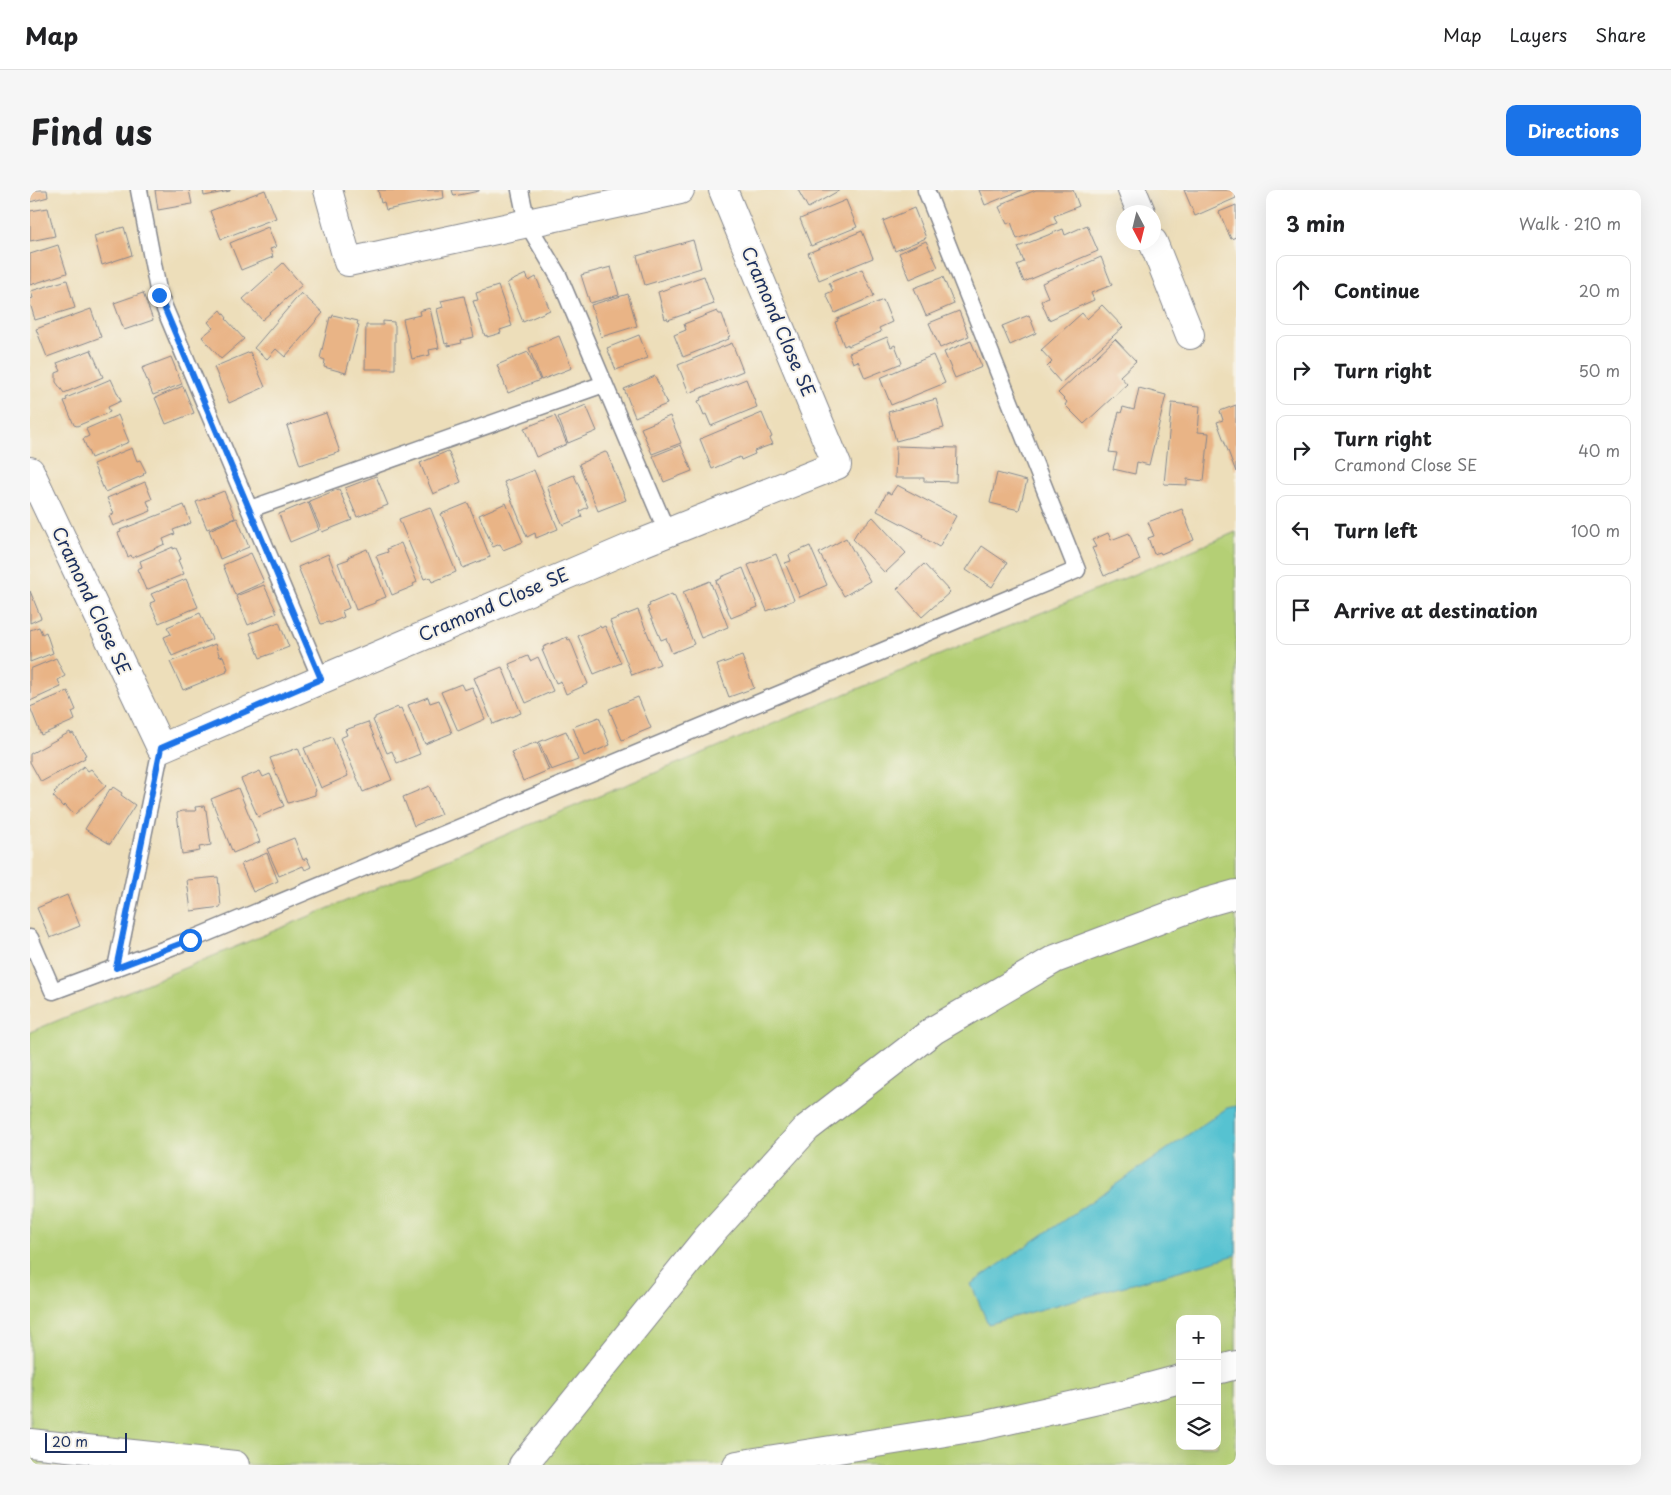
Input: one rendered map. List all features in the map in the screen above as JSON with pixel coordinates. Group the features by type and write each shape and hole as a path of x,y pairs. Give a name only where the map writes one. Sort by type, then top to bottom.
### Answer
{"main road":[{"path":"328,190 348,262 680,190"},
{"name":"Cramond Close SE","path":"30,472 161,748 667,532 837,465 723,190"},
{"path":"1132,190 1138,205"},
{"path":"1156,250 1190,335"},
{"path":"523,1465 707,1238 807,1128 934,1030 1055,960 1204,903 1236,894"},
{"path":"1221,1369 1236,1365"},
{"path":"737,1465 977,1427 1120,1395 1176,1380"},
{"path":"30,1444 235,1465"}],"lane":[{"path":"139,190 159,295 321,679"},
{"path":"520,190 527,223 559,277 667,532"},
{"path":"30,938 53,991 200,936 1077,570 926,190"},
{"path":"250,509 604,384"},
{"path":"116,968 161,748"}],"green space":[{"path":"1236,532 1236,1465 30,1465 30,1032"}],"water":[{"path":"1236,1106 1236,1255 988,1324 971,1284 1227,1108"}],"building":[{"path":"30,190 47,190 48,197 30,202"},
{"path":"155,190 189,190 192,204 158,210"},
{"path":"203,190 230,190 230,191 204,196"},
{"path":"265,190 276,218 221,239 210,211"},
{"path":"378,190 443,190 444,198 386,210 384,202 381,203"},
{"path":"452,190 479,190 479,191 454,196"},
{"path":"798,190 840,190 808,208"},
{"path":"979,190 1022,190 985,205"},
{"path":"1036,190 1073,190 1079,206 1054,216 1057,223 1017,239 1011,222 1007,224 999,207 1003,203"},
{"path":"1184,190 1236,190 1236,198 1195,216"},
{"path":"846,200 857,227 811,246 800,219"},
{"path":"1236,205 1236,237 1231,239 1219,212"},
{"path":"48,208 55,236 30,241 30,211"},
{"path":"914,208 926,238 895,251 883,221"},
{"path":"1087,225 1098,251 1024,282 1017,265 1024,262 1018,247 1063,229 1065,235"},
{"path":"124,227 132,255 102,265 94,236"},
{"path":"268,227 276,247 270,249 273,257 241,270 230,243"},
{"path":"862,231 873,258 819,280 808,253"},
{"path":"693,240 701,268 645,285 637,256"},
{"path":"926,241 938,267 910,279 899,253"},
{"path":"58,245 67,273 30,285 30,254"},
{"path":"1101,257 1112,285 1091,293 1094,300 1049,320 1041,301 1048,297 1042,283"},
{"path":"283,263 302,285 262,320 243,299"},
{"path":"611,267 619,295 590,303 581,275"},
{"path":"862,269 874,296 835,313 826,294 833,291 829,283"},
{"path":"526,274 529,281 536,277 550,310 523,322 507,283"},
{"path":"704,276 714,304 668,320 667,318 665,319 658,292"},
{"path":"943,277 954,304 926,316 914,288"},
{"path":"67,280 75,308 35,320 30,303 30,299 33,298 31,291"},
{"path":"498,286 512,326 500,330 501,333 487,337 487,335 485,336 473,301 478,300 476,293"},
{"path":"143,293 153,320 124,330 114,303"},
{"path":"301,293 323,313 285,357 276,349 267,359 254,348"},
{"path":"628,294 637,326 601,337 591,305"},
{"path":"464,296 474,337 461,340 462,343 448,346 448,343 445,344 437,309 443,307 441,301"},
{"path":"883,300 892,322 879,328 881,332 844,346 835,322 838,321 837,319"},
{"path":"1102,305 1123,327 1061,383 1047,367 1052,362 1041,350 1082,313 1087,319"},
{"path":"430,308 439,348 429,350 430,355 412,359 403,319 420,315 419,311"},
{"path":"91,309 101,337 47,357 36,329"},
{"path":"221,310 226,319 244,339 221,359 202,337 213,328 208,322"},
{"path":"717,311 719,314 722,314 730,336 728,337 729,339 683,357 674,335 686,330 684,324"},
{"path":"959,311 969,336 940,348 929,323"},
{"path":"333,315 358,321 357,324 359,325 346,373 324,367 325,360 320,358 330,317 332,318"},
{"path":"1029,315 1036,333 1010,345 1002,326"},
{"path":"383,321 394,322 395,325 395,369 365,369 366,325 383,325"},
{"path":"639,335 648,358 616,370 607,348"},
{"path":"559,336 572,368 541,380 529,348"},
{"path":"887,337 891,347 895,345 902,363 865,378 858,361 853,363 849,353"},
{"path":"1115,339 1136,361 1120,376 1127,384 1084,424 1065,405 1067,402 1058,393"},
{"path":"971,341 982,367 955,378 944,352"},
{"path":"732,343 743,371 689,393 678,365"},
{"path":"91,350 103,377 64,393 56,382 56,373 61,371 57,363"},
{"path":"250,352 265,387 229,403 214,367"},
{"path":"528,352 540,380 508,393 497,365"},
{"path":"933,355 945,383 891,405 880,378"},
{"path":"171,357 182,384 153,395 142,368"},
{"path":"655,376 667,404 635,417 624,389"},
{"path":"111,379 121,401 108,407 110,412 77,426 74,425 64,401 67,400 66,398"},
{"path":"746,379 757,407 711,426 698,401 701,400 700,398"},
{"path":"183,386 194,413 166,424 155,398"},
{"path":"1139,388 1166,395 1149,465 1137,462 1135,474 1113,469 1117,453 1109,452 1119,412 1121,413 1123,407 1134,410"},
{"path":"936,399 944,428 896,441 888,412"},
{"path":"1172,403 1200,406 1198,432 1209,433 1204,481 1187,479 1187,485 1164,484"},
{"path":"586,405 597,431 568,443 558,417"},
{"path":"1236,405 1236,472 1217,422 1223,420 1220,411"},
{"path":"326,413 340,452 300,465 287,426"},
{"path":"762,413 773,444 754,451 755,454 741,460 740,457 712,469 700,439"},
{"path":"118,415 129,442 91,458 83,439 89,436 86,429"},
{"path":"555,416 567,444 536,457 524,428"},
{"path":"670,416 681,443 652,454 641,428"},
{"path":"681,445 692,471 664,482 653,456"},
{"path":"896,446 957,448 956,482 924,481 924,478 895,478"},
{"path":"132,448 137,461 140,460 146,472 144,475 105,492 93,464"},
{"path":"448,451 461,482 433,494 420,463"},
{"path":"605,452 626,500 598,511 579,464"},
{"path":"534,470 558,529 536,538 535,533 527,537 504,482"},
{"path":"997,473 1027,481 1019,510 990,503"},
{"path":"574,475 588,507 580,511 582,517 563,525 547,486"},
{"path":"376,476 388,505 357,517 345,488"},
{"path":"145,482 152,499 147,501 151,511 113,526 109,516 114,514 107,498"},
{"path":"897,485 956,516 939,547 922,537 923,535 877,511 887,492 891,494"},
{"path":"339,489 352,520 322,532 309,501"},
{"path":"224,491 235,518 207,529 196,502"},
{"path":"308,502 319,530 290,542 279,514"},
{"path":"468,503 490,557 463,568 441,514"},
{"path":"506,503 523,542 503,550 500,544 493,547 479,515"},
{"path":"184,505 191,523 173,530 175,534 163,539 165,544 132,558 131,555 128,557 118,533 121,532 120,530"},
{"path":"430,507 456,572 432,582 430,577 424,579 399,519"},
{"path":"1182,509 1194,540 1161,554 1160,552 1154,554 1148,538 1154,536 1148,522"},
{"path":"873,517 906,553 885,573 853,539 857,532"},
{"path":"237,518 249,547 220,559 209,530"},
{"path":"1108,533 1111,540 1129,533 1140,560 1104,576 1092,548 1096,547 1092,540"},
{"path":"846,538 870,581 844,596 819,553"},
{"path":"401,543 417,582 413,584 414,586 392,595 376,556 388,552 387,549"},
{"path":"810,546 827,585 800,597 785,563 791,561 789,555"},
{"path":"982,546 1007,563 992,587 966,570"},
{"path":"173,547 173,549 176,548 181,559 178,560 184,574 146,590 137,569 142,567 140,561"},
{"path":"367,549 386,597 356,610 338,563"},
{"path":"251,553 264,582 235,595 223,565"},
{"path":"328,554 349,608 342,611 344,617 330,623 321,624 298,567"},
{"path":"776,554 794,600 767,611 748,565"},
{"path":"924,564 950,592 922,617 897,589"},
{"path":"743,568 758,607 731,618 716,581"},
{"path":"186,579 198,607 159,623 150,603 155,601 151,594"},
{"path":"710,581 728,627 701,638 683,592"},
{"path":"264,585 277,613 248,625 236,596"},
{"path":"30,591 41,618 30,623"},
{"path":"672,594 694,644 672,653 666,638 661,640 647,607 650,606 649,604"},
{"path":"638,610 660,664 632,675 610,621"},
{"path":"200,613 212,639 172,656 164,637 171,634 167,627"},
{"path":"279,622 289,647 260,658 250,633"},
{"path":"600,626 601,628 605,626 621,663 594,674 578,636"},
{"path":"39,627 42,634 46,632 53,653 30,662 30,630"},
{"path":"567,637 568,640 570,639 588,684 566,694 561,681 556,683 542,650 544,650 543,647"},
{"path":"215,644 220,657 223,656 228,669 226,670 227,672 183,690 170,662"},
{"path":"528,656 530,661 538,657 553,691 526,703 509,664"},
{"path":"742,656 754,688 729,697 717,665"},
{"path":"56,658 65,676 58,680 61,687 30,701 30,669"},
{"path":"502,667 521,713 493,724 474,678"},
{"path":"461,684 464,690 472,687 485,719 458,731 441,692"},
{"path":"68,691 76,710 72,712 75,720 41,735 30,707"},
{"path":"428,697 430,703 439,700 452,733 425,744 408,705"},
{"path":"638,697 651,728 622,740 609,709"},
{"path":"398,707 399,709 401,708 420,754 397,763 392,751 387,753 373,720 375,717"},
{"path":"599,717 610,745 584,756 573,727"},
{"path":"368,722 392,780 363,792 340,738 347,735 345,730"},
{"path":"566,731 578,760 551,770 539,742"},
{"path":"70,732 71,734 73,733 86,755 84,756 85,758 41,782 30,762 30,754"},
{"path":"332,737 348,776 321,788 304,748"},
{"path":"537,742 549,770 523,781 511,752"},
{"path":"298,748 316,791 315,795 288,803 270,758"},
{"path":"84,766 88,771 91,769 106,786 74,815 53,796 56,794 54,792"},
{"path":"260,771 263,777 270,774 284,806 258,817 241,779"},
{"path":"429,786 441,814 414,826 403,797"},
{"path":"113,787 135,805 110,844 85,829"},
{"path":"238,788 260,842 233,853 211,799"},
{"path":"204,806 211,845 199,847 200,851 182,854 177,813 196,811 195,807"},
{"path":"294,838 303,860 307,858 311,867 305,870 303,866 279,876 267,849"},
{"path":"267,853 278,881 253,892 241,864"},
{"path":"218,877 221,907 191,911 187,880"},
{"path":"67,895 80,926 50,938 37,908"}],"route":[{"path":"159,295 321,679 161,748 116,968 190,940"}]}
